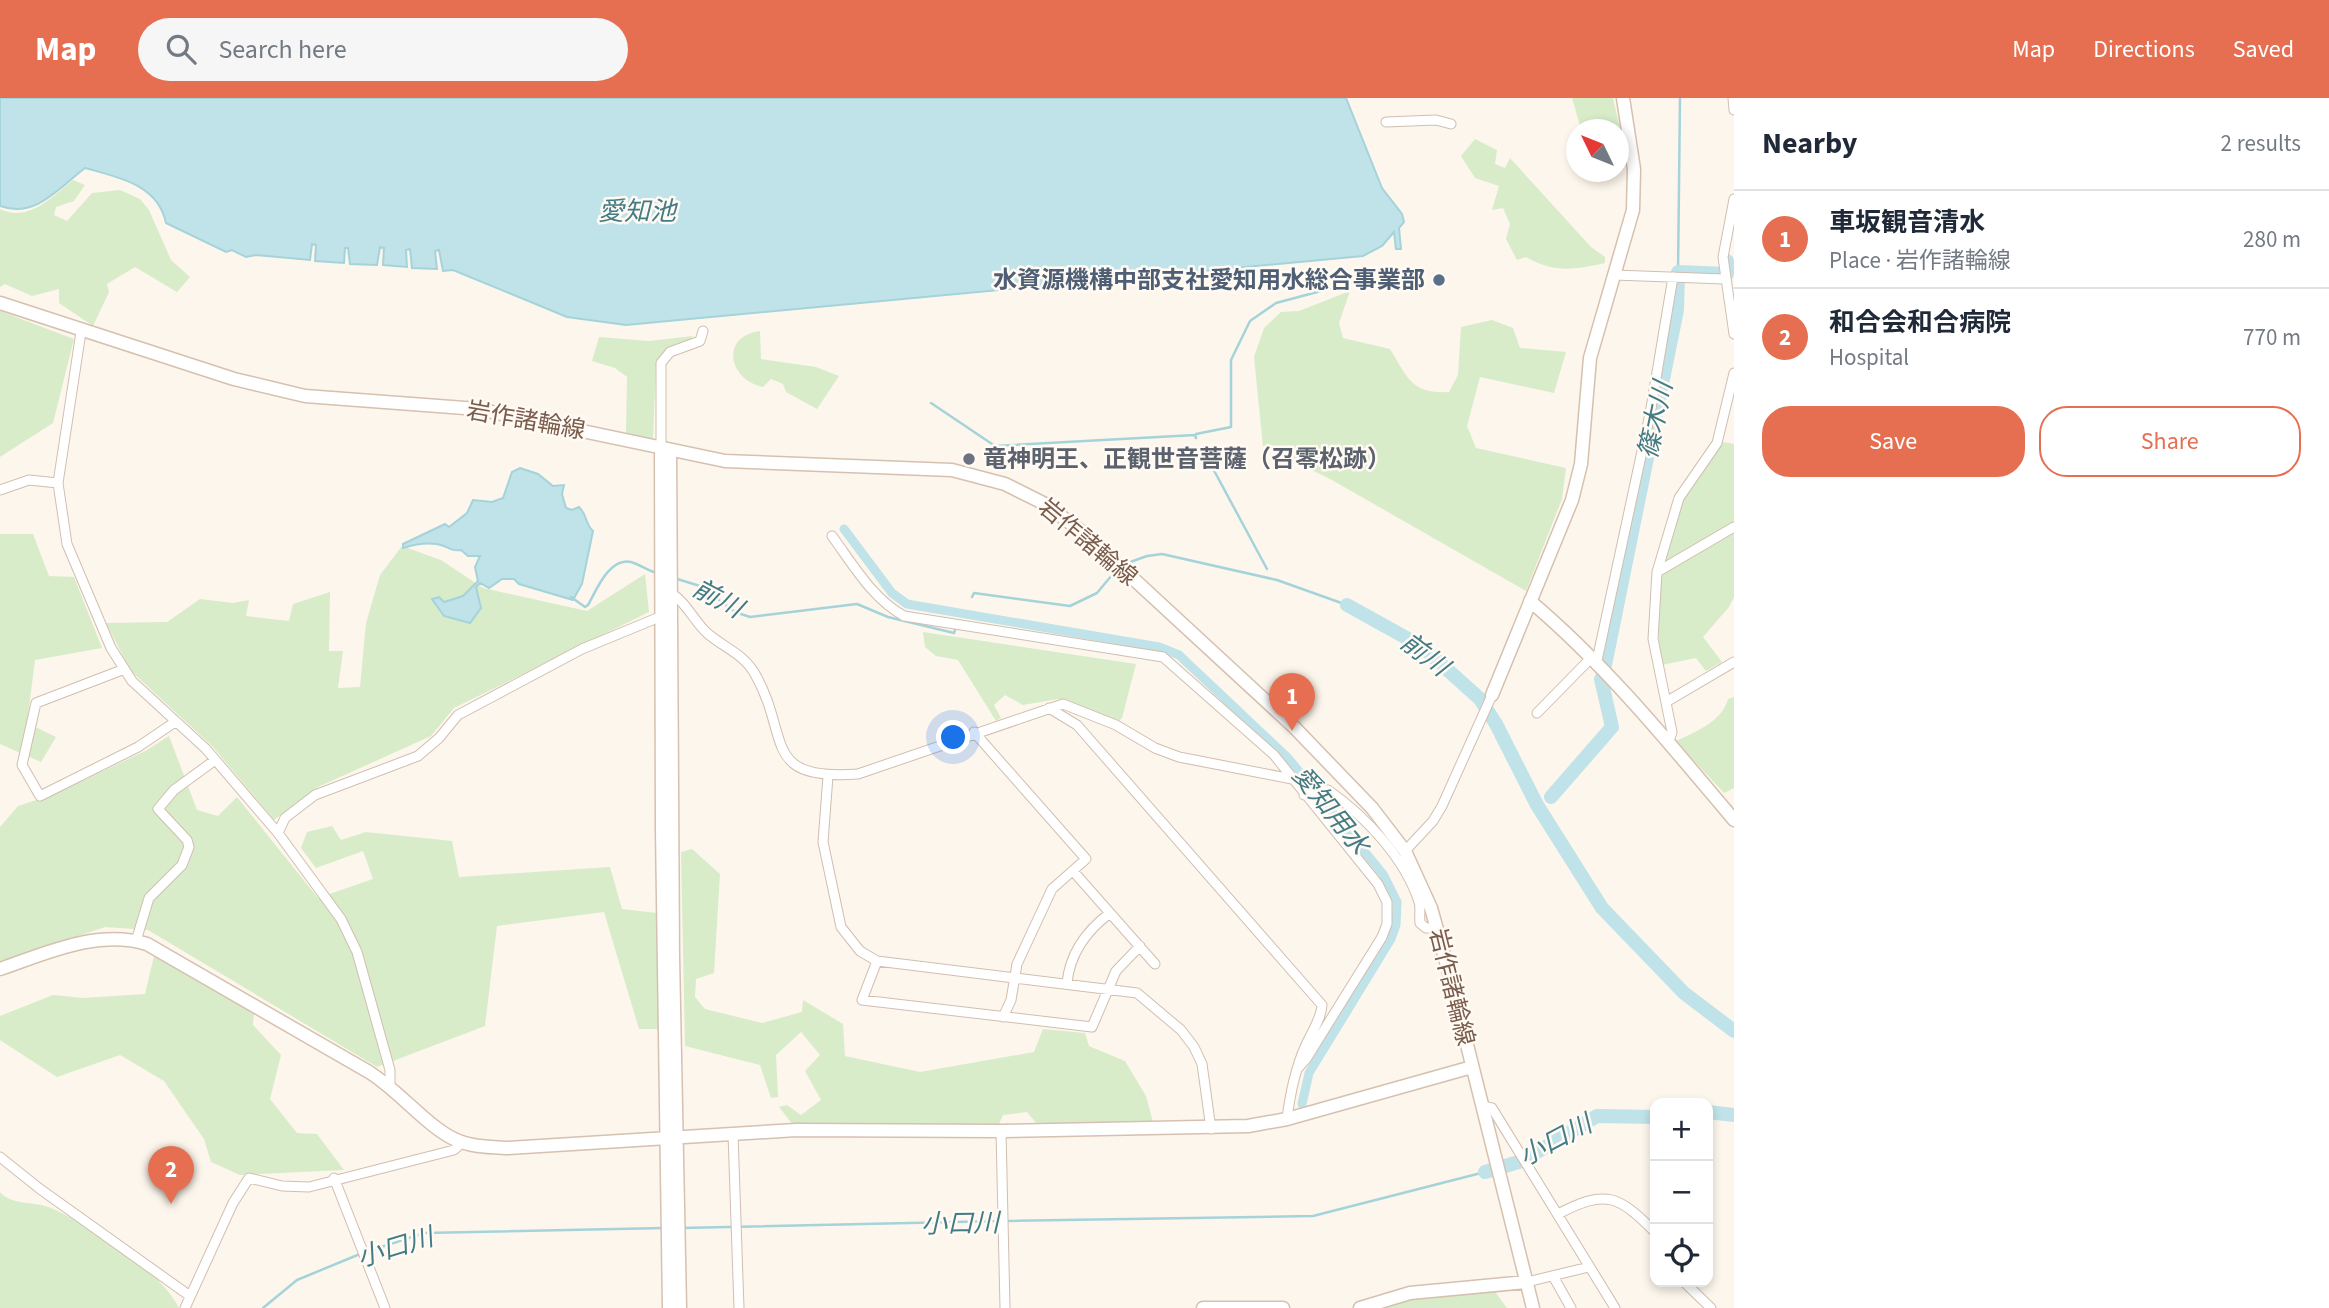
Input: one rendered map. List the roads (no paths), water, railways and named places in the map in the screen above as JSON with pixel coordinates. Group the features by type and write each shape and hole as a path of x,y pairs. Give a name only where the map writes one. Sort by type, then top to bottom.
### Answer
{"street":[{"path":"1405,851 1422,834 1442,806 1492,695 1572,500 1581,464 1590,358 1633,210 1634,169 1623,98"},
{"path":"1733,98 1734,110"},
{"path":"1387,122 1436,120 1451,124"},
{"path":"1734,199 1723,257 1724,279 1734,334"},
{"path":"1614,275 1724,279"},
{"path":"1537,713 1593,662 1655,388 1673,277"},
{"name":"岩作諸輪線","path":"0,303 81,332 304,396 478,409 725,461 926,468 970,474 1005,484 1045,504 1120,566 1294,727 1373,808 1405,851 1431,908 1437,928 1533,1308"},
{"path":"680,1308 675,1239 673,1139 671,593 661,363 670,352 700,341 704,331"},
{"path":"81,332 58,483 67,544 122,670 215,760 278,833 335,910 357,952 390,1070 390,1086"},
{"path":"1669,741 1672,732 1653,639 1657,572 1679,498 1717,443 1734,373"},
{"path":"666,449 662,616 664,1031 673,1139"},
{"path":"0,490 29,480 58,483"},
{"path":"1657,572 1734,527"},
{"path":"832,536 885,606 904,616 1163,657 1275,755 1378,884 1387,902 1388,912 1382,937 1298,1068"},
{"path":"671,593 681,599 706,632 739,655 755,673 787,757 799,769 828,776 858,774 974,732 1063,704 1116,725 1155,748 1179,757 1292,779"},
{"path":"1530,601 1669,741 1734,820"},
{"path":"278,833 285,818 315,795 418,756 439,738 458,715 582,649 662,616"},
{"path":"1666,702 1734,662"},
{"path":"122,670 36,703 22,765 40,796 138,747 175,722"},
{"path":"1049,708 1077,725 1322,1005 1322,1014 1290,1093 1287,1119"},
{"path":"974,732 1086,859 1052,889 1017,964 1003,1017"},
{"path":"136,940 149,898 182,865 189,847 187,840 158,809 174,790 215,760"},
{"path":"828,776 823,842 841,927 860,951 877,961 1137,993 1188,1037 1202,1063 1211,1129"},
{"path":"1304,794 1328,790 1359,815 1394,855 1406,874 1420,905 1420,923 1426,928 1437,928"},
{"path":"1073,871 1156,964"},
{"path":"1066,983 1072,956 1079,944 1110,913"},
{"path":"0,969 87,941 113,938 136,940 166,952 390,1086 445,1133 463,1142 508,1148 796,1130 1211,1129 1287,1119 1472,1067"},
{"path":"877,961 862,1000 1092,1027 1122,963 1140,946"},
{"path":"1482,1106 1492,1108 1615,1308"},
{"path":"1001,1131 1005,1308"},
{"path":"733,1134 739,1308"},
{"path":"185,1308 245,1181 249,1178 282,1186 309,1186 454,1150 463,1142"},
{"path":"0,1157 40,1189 190,1296"},
{"path":"334,1178 386,1308"},
{"path":"1558,1214 1586,1202 1611,1198 1623,1204 1650,1228"},
{"path":"669,1308 675,1239"},
{"path":"1360,1308 1410,1293 1527,1282 1589,1267"},
{"path":"1553,1276 1572,1308"},
{"path":"1689,1287 1711,1308"},
{"path":"1203,1308 1283,1308"}],"water":[{"name":"愛知池","path":"0,98 1346,98 1382,188 1402,214 1404,222 1399,228 1401,249 1396,249 1394,232 1382,246 1363,256 626,325 567,317 453,270 443,271 439,250 435,251 437,269 412,268 410,249 406,250 407,267 383,265 384,248 380,247 377,265 350,264 348,248 345,248 344,263 315,261 316,245 312,244 310,260 256,255 246,257 232,250 226,252 166,223 162,210 154,199 134,184 85,168 35,205 13,209 0,206"},
{"path":"520,468 538,474 553,486 564,485 562,494 566,508 572,510 579,507 593,531 582,584 573,600 519,584 514,579 502,579 489,588 480,583 476,587 481,608 470,623 444,616 432,599 439,597 444,602 463,596 478,581 475,567 480,556 468,556 461,550 434,544 403,548 403,544 445,524 449,527 467,513 473,500 492,502 503,498 512,472"}],"waterway":[{"path":"1678,272 1680,98"},
{"name":"篠木川","path":"1605,665 1677,310 1678,272 1727,274 1727,261"},
{"path":"1196,434 1231,427 1231,360 1250,321 1276,303 1351,283"},
{"path":"931,403 995,446 1195,435 1196,438"},
{"path":"1203,450 1267,569"},
{"name":"愛知用水","path":"844,529 892,593 907,604 1159,647 1179,655 1288,758 1383,874 1397,902 1396,925 1391,939 1309,1073 1302,1104"},
{"name":"前川","path":"1122,565 1162,554 1277,580 1347,605"},
{"name":"前川","path":"571,597 585,607 588,605 604,576 623,562 631,562 657,573"},
{"name":"前川","path":"972,597 974,593 1070,606 1097,593 1117,569"},
{"name":"前川","path":"674,578 700,586 735,612 750,617 857,604 888,617 954,633 955,630"},
{"name":"前川","path":"1347,605 1421,646 1480,699 1496,724 1537,805 1602,908 1684,993 1734,1031"},
{"name":"篠木川","path":"1551,797 1612,727 1601,679"},
{"name":"小口川","path":"1713,1113 1734,1115"},
{"name":"小口川","path":"1485,1172 1522,1161 1597,1116 1650,1117"},
{"name":"小口川","path":"1007,1221 1313,1216 1485,1172"},
{"name":"小口川","path":"681,1228 1000,1221"},
{"name":"小口川","path":"366,1252 424,1233 664,1228"},
{"name":"小口川","path":"263,1308 297,1280 360,1254"}],"place":[{"name":"水資源機構中部支社愛知用水総合事業部","path":"1439,280"},
{"name":"竜神明王、正観世音菩薩（召零松跡）","path":"969,459"},
{"name":"車坂観音清水","path":"1292,731"},
{"name":"和合会和合病院","path":"171,1204"}]}
